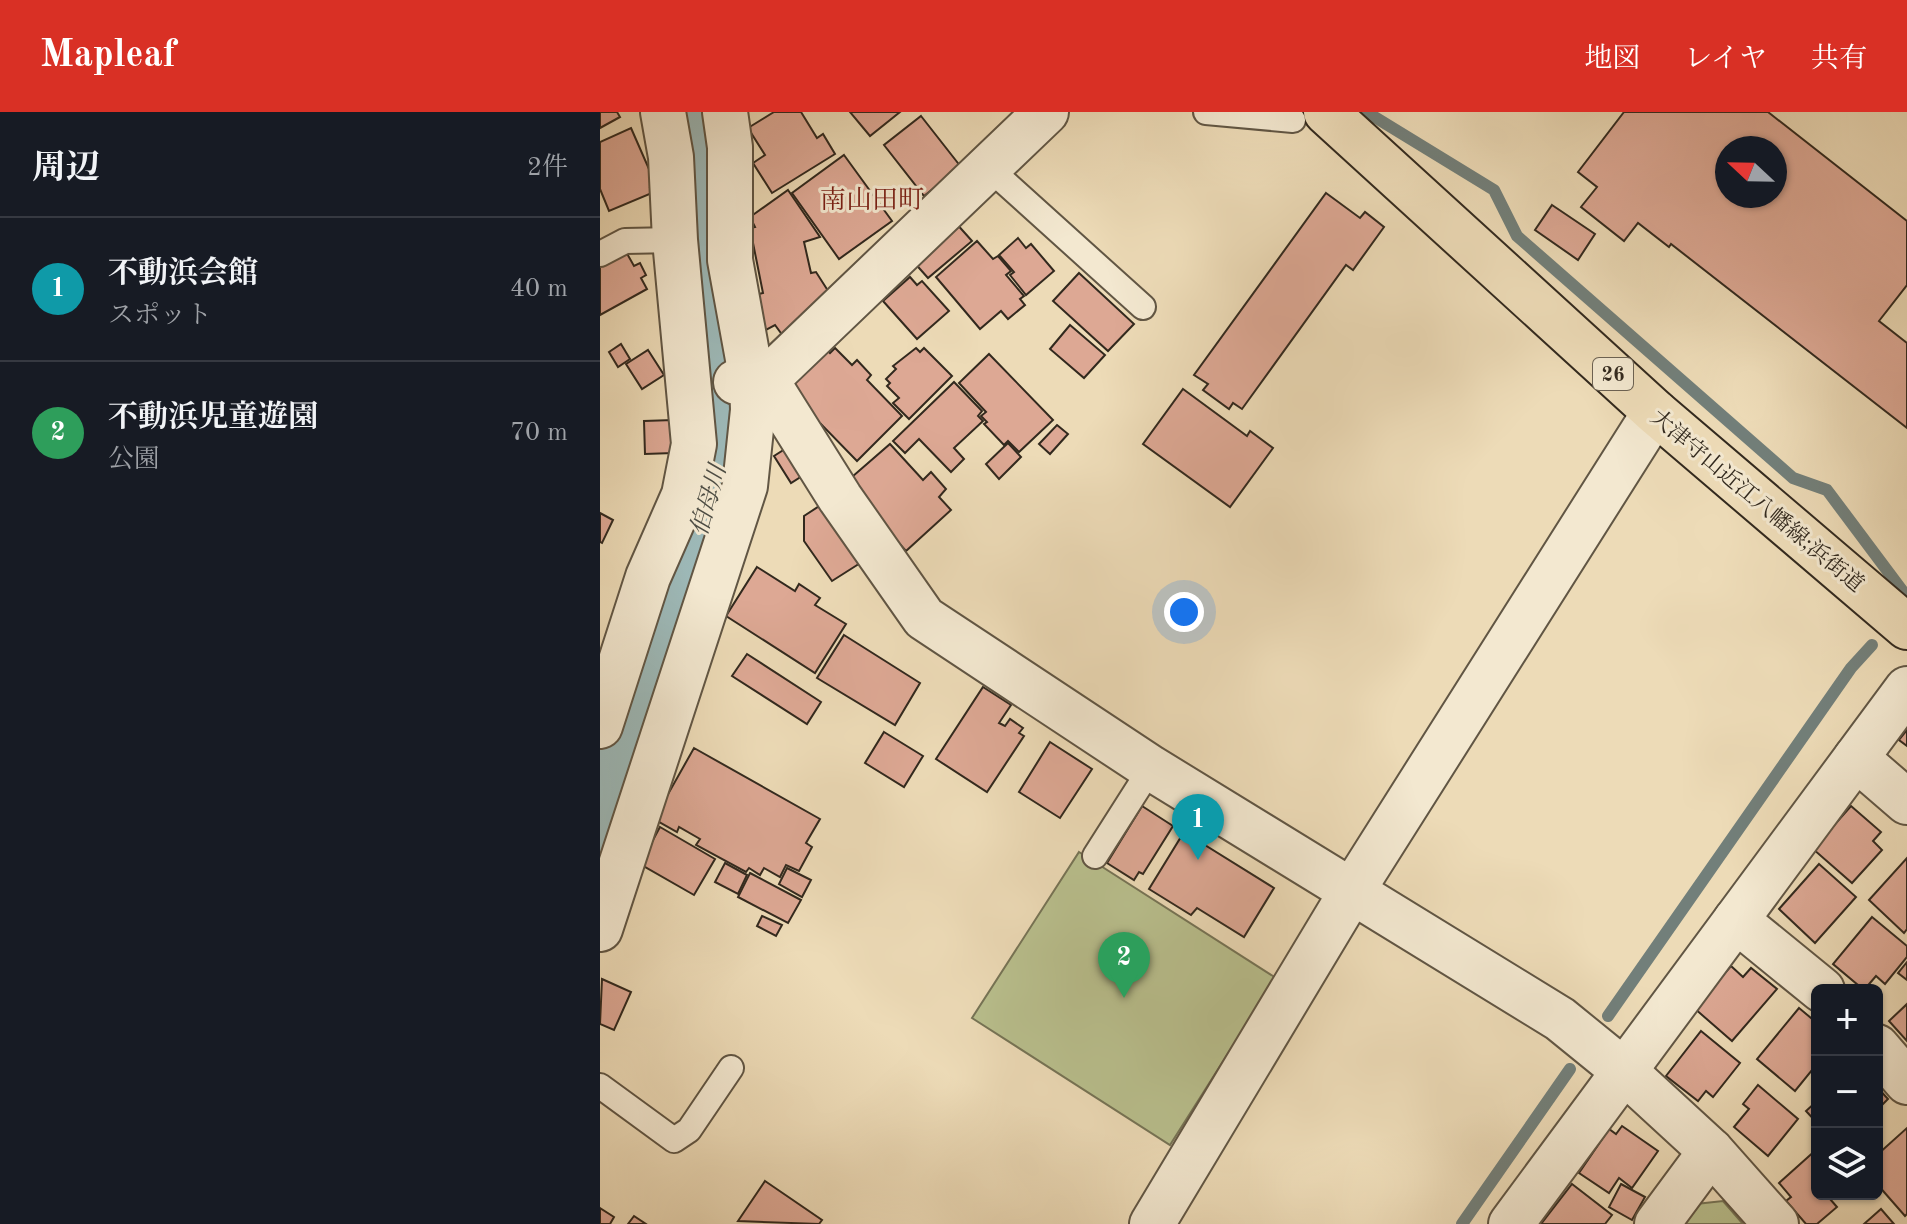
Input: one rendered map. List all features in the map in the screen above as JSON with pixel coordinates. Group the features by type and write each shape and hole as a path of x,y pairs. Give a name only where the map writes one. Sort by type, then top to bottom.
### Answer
{"main road":[{"name":"大津守山近江八幡線;浜街道","path":"1309,116 1907,627"}],"street":[{"path":"600,726 648,577 684,495 694,444 691,385 675,240 671,157 663,112"},
{"path":"725,112 730,147 730,260 759,380 924,618 1151,768 1560,1019 1624,1071 1711,1151 1776,1224"},
{"path":"691,385 759,380 1046,112"},
{"path":"600,929 745,486 759,380"},
{"path":"1152,1224 1352,891 1655,412"},
{"path":"1511,1224 1907,689"},
{"path":"1856,758 1907,802"},
{"path":"1736,920 1815,984"},
{"path":"1883,1054 1907,1082"},
{"path":"1657,1224 1711,1151"}],"lane":[{"path":"1206,112 1309,116"},
{"path":"989,168 1143,307"},
{"path":"600,254 625,241 675,240"},
{"path":"1095,856 1151,768"},
{"path":"600,1086 674,1140 689,1130 731,1068"}],"green space":[{"path":"1079,852 1276,978 1170,1145 972,1018"},
{"path":"1723,1201 1743,1224 1682,1224 1696,1204"}],"building":[{"path":"600,112 617,112 620,117 600,128"},
{"path":"774,112 801,112 817,138 823,134 835,154 772,193 753,163 765,155 748,128"},
{"path":"850,112 900,112 870,136"},
{"path":"1624,112 1768,112 1907,221 1907,285 1879,321 1907,343 1907,428 1671,244 1669,247 1638,223 1624,241 1581,207 1597,187 1578,172"},
{"path":"921,116 961,167 924,196 884,145"},
{"path":"631,128 656,185 650,188 652,193 609,211 600,189 600,142"},
{"path":"844,155 892,221 839,259 792,193"},
{"path":"788,190 820,237 804,242 811,273 816,272 832,297 786,340 775,325 764,331 752,309 761,306 755,295 763,293 750,228 755,227 750,217"},
{"path":"1326,193 1360,218 1365,212 1384,227 1353,270 1346,265 1242,409 1233,403 1229,409 1203,390 1208,384 1194,375"},
{"path":"1552,205 1595,234 1578,260 1535,230"},
{"path":"955,222 972,241 928,278 912,260"},
{"path":"1018,238 1026,248 1031,244 1054,271 1026,295 1010,275 1014,272 999,255"},
{"path":"977,241 993,259 998,256 1011,271 1006,275 1024,296 1020,299 1025,305 1008,319 1001,311 980,329 936,277"},
{"path":"625,250 634,266 640,263 646,275 641,278 647,289 600,315 600,263"},
{"path":"1079,273 1134,324 1108,351 1053,301"},
{"path":"910,277 917,285 922,281 949,311 917,339 883,301"},
{"path":"1070,325 1105,355 1084,378 1050,349"},
{"path":"621,344 630,359 618,367 609,352"},
{"path":"824,347 830,353 835,348 852,365 857,360 871,375 867,380 902,416 857,461 821,424 815,429 784,387"},
{"path":"916,348 920,352 924,348 952,376 909,419 893,403 899,398 887,386 890,383 886,379 896,369 893,366"},
{"path":"648,350 664,375 642,389 626,364"},
{"path":"989,354 1053,420 1019,452 1008,441 1004,445 984,424 987,422 981,416 986,412 959,383"},
{"path":"954,382 982,411 978,416 983,421 954,448 964,459 951,472 919,439 905,453 893,441"},
{"path":"1183,389 1247,436 1250,431 1273,448 1230,507 1143,444"},
{"path":"673,420 673,453 645,454 644,421"},
{"path":"1057,425 1068,434 1050,454 1039,444"},
{"path":"1008,443 1021,457 999,479 986,464"},
{"path":"793,444 810,471 791,483 774,456"},
{"path":"890,444 923,480 931,472 946,489 939,497 951,510 906,551 845,483"},
{"path":"827,501 865,560 832,581 804,541 804,516"},
{"path":"600,513 613,520 602,543 600,542"},
{"path":"757,567 795,591 799,584 820,598 815,605 846,624 815,673 726,616"},
{"path":"844,635 920,683 895,725 817,678"},
{"path":"747,654 821,702 807,724 732,676"},
{"path":"983,687 1011,705 999,723 1005,726 1010,719 1023,728 1019,733 1024,736 987,792 936,759"},
{"path":"1907,730 1907,746 1899,740"},
{"path":"884,732 923,756 904,787 865,763"},
{"path":"1050,742 1092,769 1060,818 1019,792"},
{"path":"694,748 820,819 806,843 812,847 799,871 786,865 780,877 764,868 760,875 749,868 746,872 696,845 700,839 679,827 677,832 654,819"},
{"path":"1142,806 1173,826 1143,874 1139,872 1134,880 1107,863"},
{"path":"1851,806 1881,832 1873,841 1882,850 1852,883 1813,849"},
{"path":"660,827 715,859 694,895 640,864"},
{"path":"1184,832 1274,888 1244,937 1197,908 1191,915 1149,889"},
{"path":"1907,858 1907,929 1904,933 1869,900"},
{"path":"725,863 747,875 738,894 715,882"},
{"path":"1819,864 1856,897 1815,943 1779,909"},
{"path":"787,868 811,880 802,897 779,884"},
{"path":"750,873 801,900 788,923 738,897"},
{"path":"762,916 782,925 776,936 757,926"},
{"path":"1872,917 1907,946 1907,957 1885,984 1876,976 1869,984 1857,984 1833,964"},
{"path":"1907,962 1907,980 1898,973"},
{"path":"1731,966 1743,977 1751,968 1777,989 1732,1041 1694,1008"},
{"path":"602,979 631,992 614,1030 600,1024"},
{"path":"1907,1004 1907,1041 1889,1021"},
{"path":"1799,1008 1811,1018 1811,1071 1795,1091 1757,1059"},
{"path":"1701,1031 1740,1063 1713,1097 1706,1091 1698,1101 1666,1076"},
{"path":"1758,1085 1798,1119 1768,1156 1734,1127 1749,1109 1743,1104"},
{"path":"1622,1126 1658,1151 1632,1188 1619,1178 1609,1193 1579,1173 1609,1129 1616,1134"},
{"path":"1907,1128 1905,1216 1883,1191 1883,1150"},
{"path":"1811,1154 1811,1200 1831,1200 1837,1207 1817,1224 1806,1224 1786,1201 1791,1197 1779,1183"},
{"path":"765,1181 822,1220 819,1224 738,1221"},
{"path":"1572,1184 1612,1215 1605,1224 1541,1224"},
{"path":"1621,1184 1645,1197 1632,1220 1609,1207"},
{"path":"600,1208 614,1217 610,1224 600,1224"},
{"path":"1881,1209 1894,1224 1864,1224"},
{"path":"634,1216 646,1224 628,1224"}],"waterway":[{"name":"伯母川","path":"600,825 636,709 722,468 696,112"},
{"path":"1368,113 1494,190 1517,236 1793,478 1827,490 1907,597"},
{"path":"1608,1016 1851,668 1872,645"},
{"path":"1462,1224 1570,1069"}],"place":[{"name":"不動浜会館","path":"1198,860"},
{"name":"不動浜児童遊園","path":"1124,998"}],"district":[{"name":"南山田町","path":"872,199"}]}
